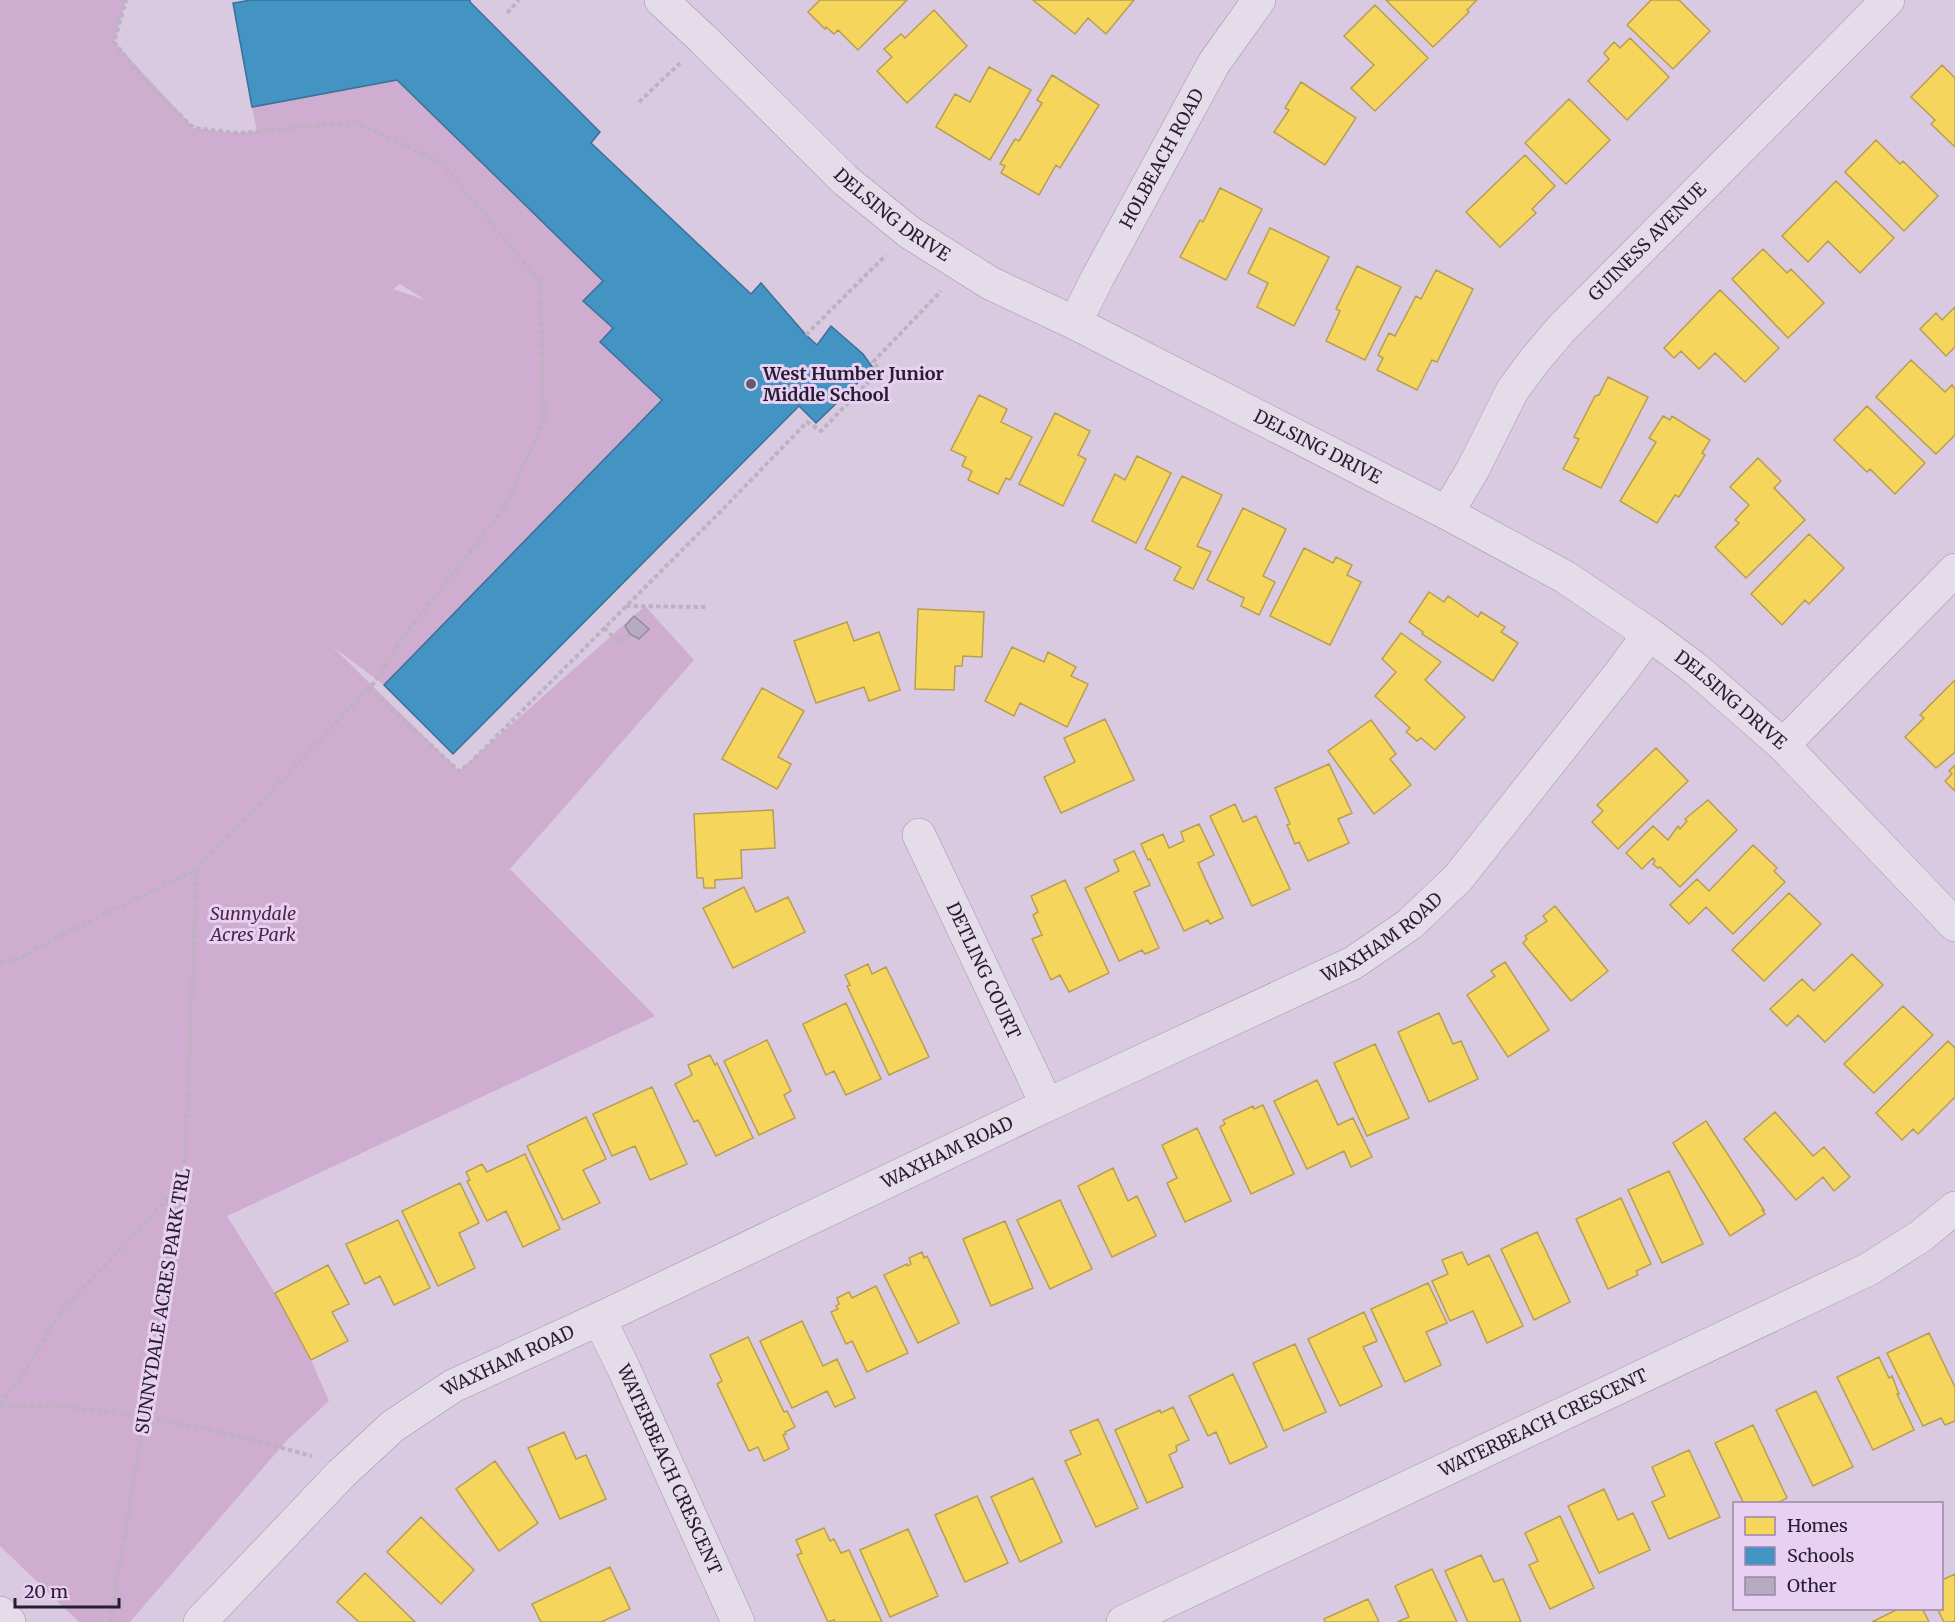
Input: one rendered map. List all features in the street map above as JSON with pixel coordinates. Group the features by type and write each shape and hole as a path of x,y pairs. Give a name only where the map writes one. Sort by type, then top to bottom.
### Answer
{"street":[{"name":"DELSING DRIVE","path":"661,0 845,180 909,232 990,283 1075,323 1448,513 1565,577 1649,634 1696,669 1783,746 1955,925"},
{"name":"HOLBEACH ROAD","path":"1075,323 1215,63 1259,0"},
{"name":"GUINESS AVENUE","path":"1448,513 1512,392 1562,328 1888,0"},
{"path":"1783,746 1955,570"},
{"name":"WAXHAM ROAD","path":"200,1622 340,1474 393,1426 453,1386 1353,963 1410,924 1458,878 1649,634"},
{"name":"DETLING COURT","path":"919,835 1047,1106"},
{"name":"WATERBEACH CRESCENT","path":"1123,1622 1869,1269 1921,1236 1955,1208"},
{"name":"WATERBEACH CRESCENT","path":"599,1319 623,1366 738,1622"},
{"path":"0,1613 9,1622"}],"path":[{"path":"0,963 21,957 198,869 376,681 400,641 503,510 544,421 540,282 442,163 355,122 239,133 194,128 149,86 114,42 126,0"},
{"path":"507,13 519,0"},
{"path":"639,102 704,40"},
{"path":"806,335 909,232"},
{"path":"369,688 459,771 469,764 807,422 820,431 880,370 873,362 964,266"},
{"path":"625,606 706,607"},
{"path":"604,628 619,643 630,634"},
{"name":"SUNNYDALE ACRES PARK TRL","path":"110,1622 183,1181 198,869"},
{"path":"0,1405 25,1371 60,1313 183,1181"},
{"path":"0,1405 54,1405 145,1417 226,1433 308,1454 340,1474"}],"green space":[{"name":"Sunnydale Acres Park","path":"0,0 126,0 114,42 194,128 234,133 257,131 252,107 397,80 603,281 583,301 613,328 600,342 662,400 384,685 332,646 459,771 645,606 694,660 510,869 655,1016 227,1216 275,1293 311,1360 329,1401 288,1439 130,1622 79,1622 0,1546","holes":["400,284 425,300 393,289"]}],"building: Homes":[{"path":"820,0 907,0 858,50 838,30 834,34 826,27 825,29 808,12"},
{"path":"1033,0 1134,0 1106,34 1088,18 1075,34"},
{"path":"1386,0 1477,0 1467,10 1469,12 1433,47"},
{"path":"1651,0 1679,0 1710,31 1673,69 1627,25"},
{"path":"1375,5 1428,58 1375,111 1351,88 1374,65 1344,36"},
{"path":"934,10 967,46 907,103 877,71 892,57 884,49 901,34 905,38"},
{"path":"1630,38 1669,77 1627,120 1588,81 1609,59 1604,53 1614,42 1620,48"},
{"path":"1942,65 1955,78 1955,147 1931,124 1935,120 1911,97"},
{"path":"989,67 1031,90 990,160 936,127 955,94 970,102"},
{"path":"1052,75 1099,105 1060,168 1056,165 1039,195 1001,173 1005,166 1000,164 1015,139 1019,141 1042,103 1037,100"},
{"path":"1301,82 1356,118 1325,165 1274,132 1289,110 1285,108"},
{"path":"1569,99 1610,140 1566,184 1525,143"},
{"path":"1876,140 1900,164 1903,161 1938,196 1904,231 1845,172"},
{"path":"1525,155 1555,186 1532,209 1536,213 1500,247 1466,212"},
{"path":"1836,181 1894,238 1860,273 1828,241 1808,262 1782,236"},
{"path":"1220,188 1262,209 1226,280 1180,257 1200,220 1203,222"},
{"path":"1270,228 1329,257 1294,326 1257,307 1268,283 1248,273"},
{"path":"1763,249 1787,273 1791,269 1824,303 1788,338 1732,279"},
{"path":"1357,266 1401,287 1365,360 1326,341 1340,311 1336,309"},
{"path":"1436,270 1473,289 1437,362 1432,360 1417,390 1377,370 1383,358 1378,355 1389,333 1395,336 1416,296 1421,299"},
{"path":"1720,290 1779,348 1745,382 1715,353 1699,369 1681,351 1674,358 1664,348"},
{"path":"1955,307 1955,347 1946,356 1920,329 1936,313 1942,320"},
{"path":"1911,360 1945,392 1952,385 1955,389 1955,435 1936,454 1876,397"},
{"path":"1608,377 1648,397 1601,488 1563,469 1579,439 1574,437 1595,396 1599,395"},
{"path":"979,395 1007,409 1001,422 1032,437 1010,480 1006,478 998,494 968,480 972,471 962,466 966,457 951,450"},
{"path":"1867,406 1925,463 1895,494 1870,469 1867,472 1834,440"},
{"path":"1055,413 1090,431 1078,455 1086,459 1063,506 1019,484"},
{"path":"1663,416 1670,420 1672,416 1710,440 1702,453 1705,455 1679,497 1675,495 1657,523 1620,501 1656,442 1649,438"},
{"path":"1137,456 1171,473 1136,543 1092,521 1115,474 1125,480"},
{"path":"1758,458 1781,481 1774,488 1805,520 1746,578 1715,547 1739,523 1735,520 1749,505 1730,487"},
{"path":"1182,476 1222,495 1197,546 1211,552 1193,589 1174,580 1181,567 1145,549"},
{"path":"1243,508 1286,529 1263,576 1275,582 1259,615 1241,606 1244,598 1207,580"},
{"path":"1809,534 1844,568 1809,604 1805,600 1782,625 1751,594"},
{"path":"1304,548 1333,563 1336,557 1352,565 1347,575 1361,582 1330,645 1270,616"},
{"path":"1429,592 1444,602 1448,596 1478,617 1481,612 1505,627 1501,632 1518,643 1493,681 1422,634 1423,632 1409,622"},
{"path":"918,609 984,612 982,657 963,656 962,666 955,666 954,690 915,689"},
{"path":"847,622 854,641 879,632 900,690 869,701 864,687 816,703 794,641"},
{"path":"1401,633 1441,662 1425,680 1465,717 1435,750 1421,738 1417,741 1406,732 1410,728 1375,696 1396,672 1382,659"},
{"path":"1012,647 1044,662 1048,652 1076,667 1071,676 1088,684 1067,727 1020,703 1014,716 985,701"},
{"path":"1955,680 1955,752 1936,768 1905,737 1924,718 1920,715"},
{"path":"762,688 804,711 778,757 791,764 777,789 722,759"},
{"path":"1105,719 1134,780 1061,813 1044,777 1075,762 1064,738"},
{"path":"1371,720 1396,754 1390,759 1411,785 1374,814 1328,751"},
{"path":"1656,748 1688,781 1618,849 1592,822 1603,811 1597,805"},
{"path":"1329,764 1352,813 1338,819 1349,843 1308,861 1299,842 1295,844 1287,825 1290,824 1275,788"},
{"path":"1955,765 1955,791 1945,781 1952,774 1949,771"},
{"path":"1708,800 1737,830 1680,887 1660,867 1653,864 1655,861 1653,858 1642,869 1626,853 1653,826 1668,840 1678,826 1680,829 1687,821 1685,819"},
{"path":"1235,804 1243,822 1256,816 1290,889 1252,906 1210,816"},
{"path":"773,810 775,848 741,850 742,878 715,880 715,888 704,888 703,878 697,878 694,814"},
{"path":"1199,824 1214,855 1198,863 1223,918 1210,924 1208,920 1184,931 1141,844 1163,834 1169,848 1184,841 1181,832"},
{"path":"1753,845 1777,868 1774,871 1785,882 1733,934 1706,907 1689,924 1670,905 1697,879 1709,891"},
{"path":"1134,851 1150,885 1134,892 1159,948 1145,954 1142,950 1119,961 1085,888 1119,871 1114,860"},
{"path":"1065,880 1109,973 1069,992 1060,975 1051,980 1032,939 1042,935 1033,915 1038,912 1031,896"},
{"path":"744,887 756,912 788,897 805,932 733,968 703,908"},
{"path":"1789,893 1821,924 1764,981 1732,950"},
{"path":"1555,906 1608,971 1571,1001 1523,943 1527,939 1525,936 1547,921 1543,916"},
{"path":"1852,954 1883,985 1825,1042 1798,1015 1787,1026 1770,1009 1802,979 1814,991"},
{"path":"1505,962 1549,1030 1508,1057 1467,995 1495,976 1491,971"},
{"path":"868,964 872,974 886,967 929,1057 889,1075 847,986 850,985 845,975"},
{"path":"846,1003 881,1079 846,1095 834,1071 826,1075 803,1024"},
{"path":"1903,1006 1933,1035 1874,1093 1844,1064"},
{"path":"1439,1013 1453,1044 1461,1041 1478,1079 1429,1102 1398,1032"},
{"path":"767,1040 791,1091 784,1095 795,1118 759,1135 724,1061"},
{"path":"1948,1041 1955,1048 1955,1097 1918,1134 1913,1129 1902,1140 1876,1113"},
{"path":"1375,1044 1409,1118 1367,1136 1334,1063"},
{"path":"710,1055 715,1065 717,1063 753,1138 716,1156 698,1120 694,1122 675,1084 692,1075 688,1065"},
{"path":"1317,1080 1338,1125 1353,1118 1372,1157 1351,1167 1344,1151 1307,1169 1274,1101"},
{"path":"652,1087 687,1164 650,1180 635,1146 612,1156 593,1114"},
{"path":"1263,1105 1294,1174 1251,1194 1220,1127 1225,1124 1223,1120 1253,1106 1254,1109"},
{"path":"1775,1112 1813,1156 1824,1147 1850,1177 1834,1191 1823,1177 1796,1200 1744,1139"},
{"path":"586,1117 606,1159 583,1170 600,1203 563,1220 527,1146"},
{"path":"1706,1121 1765,1214 1730,1236 1673,1143"},
{"path":"1197,1128 1231,1201 1185,1222 1167,1183 1177,1178 1162,1145"},
{"path":"525,1154 560,1229 523,1247 506,1211 487,1221 467,1181 470,1180 466,1172 482,1164 487,1172"},
{"path":"1113,1168 1128,1201 1137,1196 1156,1236 1112,1257 1078,1186"},
{"path":"1669,1171 1703,1244 1662,1263 1628,1190"},
{"path":"460,1183 479,1223 459,1233 475,1268 438,1286 402,1211"},
{"path":"1621,1198 1651,1264 1636,1271 1638,1275 1608,1289 1576,1219"},
{"path":"1060,1200 1092,1269 1050,1289 1017,1220"},
{"path":"398,1220 430,1288 394,1305 380,1276 365,1284 346,1244"},
{"path":"1005,1221 1033,1288 991,1306 963,1239"},
{"path":"1537,1232 1570,1302 1534,1320 1501,1249"},
{"path":"922,1252 924,1258 927,1256 959,1323 918,1343 884,1275 907,1264 908,1266 911,1264 909,1258"},
{"path":"1462,1252 1468,1265 1489,1255 1523,1326 1487,1343 1473,1311 1450,1321 1432,1281 1448,1274 1442,1260"},
{"path":"328,1265 349,1304 332,1312 348,1341 311,1360 275,1293"},
{"path":"1428,1283 1447,1323 1426,1332 1441,1365 1405,1382 1371,1309"},
{"path":"876,1286 908,1353 867,1372 852,1341 846,1344 831,1312 838,1309 837,1298 849,1292 852,1298"},
{"path":"1364,1312 1377,1341 1363,1347 1382,1386 1340,1406 1308,1339"},
{"path":"802,1321 823,1366 837,1359 855,1398 835,1407 827,1391 792,1408 760,1341"},
{"path":"1929,1333 1955,1387 1955,1421 1945,1425 1941,1418 1923,1426 1887,1353"},
{"path":"748,1337 784,1412 787,1411 795,1427 783,1435 789,1449 764,1461 758,1447 749,1451 717,1384 722,1381 710,1355"},
{"path":"1295,1344 1326,1412 1284,1431 1253,1363"},
{"path":"1879,1357 1889,1378 1892,1376 1899,1394 1897,1394 1914,1430 1873,1450 1837,1377"},
{"path":"1233,1374 1267,1447 1230,1464 1216,1432 1208,1436 1189,1396"},
{"path":"1816,1391 1853,1467 1813,1486 1776,1410"},
{"path":"1173,1407 1189,1440 1176,1446 1177,1451 1169,1455 1183,1487 1147,1503 1115,1430 1160,1410 1161,1413"},
{"path":"1098,1419 1138,1508 1096,1527 1065,1461 1081,1454 1070,1431"},
{"path":"1753,1425 1787,1498 1779,1502 1743,1502 1715,1443"},
{"path":"564,1432 576,1459 586,1455 606,1499 560,1519 528,1448"},
{"path":"1689,1450 1720,1517 1669,1539 1652,1502 1665,1496 1652,1467"},
{"path":"495,1461 538,1523 499,1551 456,1489"},
{"path":"1033,1478 1062,1542 1020,1562 991,1497"},
{"path":"1604,1489 1618,1520 1633,1513 1650,1550 1599,1573 1568,1506"},
{"path":"977,1496 1008,1563 965,1582 935,1515"},
{"path":"1560,1516 1594,1588 1550,1609 1529,1565 1538,1561 1525,1533"},
{"path":"421,1517 474,1570 441,1604 387,1552"},
{"path":"824,1528 830,1541 834,1539 841,1553 849,1550 882,1622 835,1622 834,1620 828,1622 797,1555 802,1553 796,1540"},
{"path":"908,1529 938,1596 890,1617 860,1550"},
{"path":"1481,1555 1494,1582 1503,1579 1521,1622 1468,1622 1445,1571"},
{"path":"610,1567 630,1609 601,1622 541,1622 532,1604"},
{"path":"1432,1569 1457,1622 1397,1622 1409,1617 1395,1586"},
{"path":"365,1573 415,1622 359,1622 337,1602"},
{"path":"1955,1574 1955,1622 1944,1622 1938,1610 1943,1610 1943,1580"},
{"path":"1368,1599 1379,1622 1325,1622 1324,1619"},
{"path":"1896,1610 1923,1610 1929,1622 1872,1622"}],"building: Schools":[{"name":"West Humber Junior Middle School","path":"251,0 470,0 600,132 591,143 751,294 761,283 817,345 831,326 863,354 873,368 816,423 799,406 453,754 384,685 662,400 600,342 613,328 583,301 603,281 397,80 252,107 233,3"}],"building: Other":[{"path":"634,616 649,629 639,639 630,634 625,626"}],"place":[{"name":"West Humber Junior Middle School","path":"751,384"}]}
